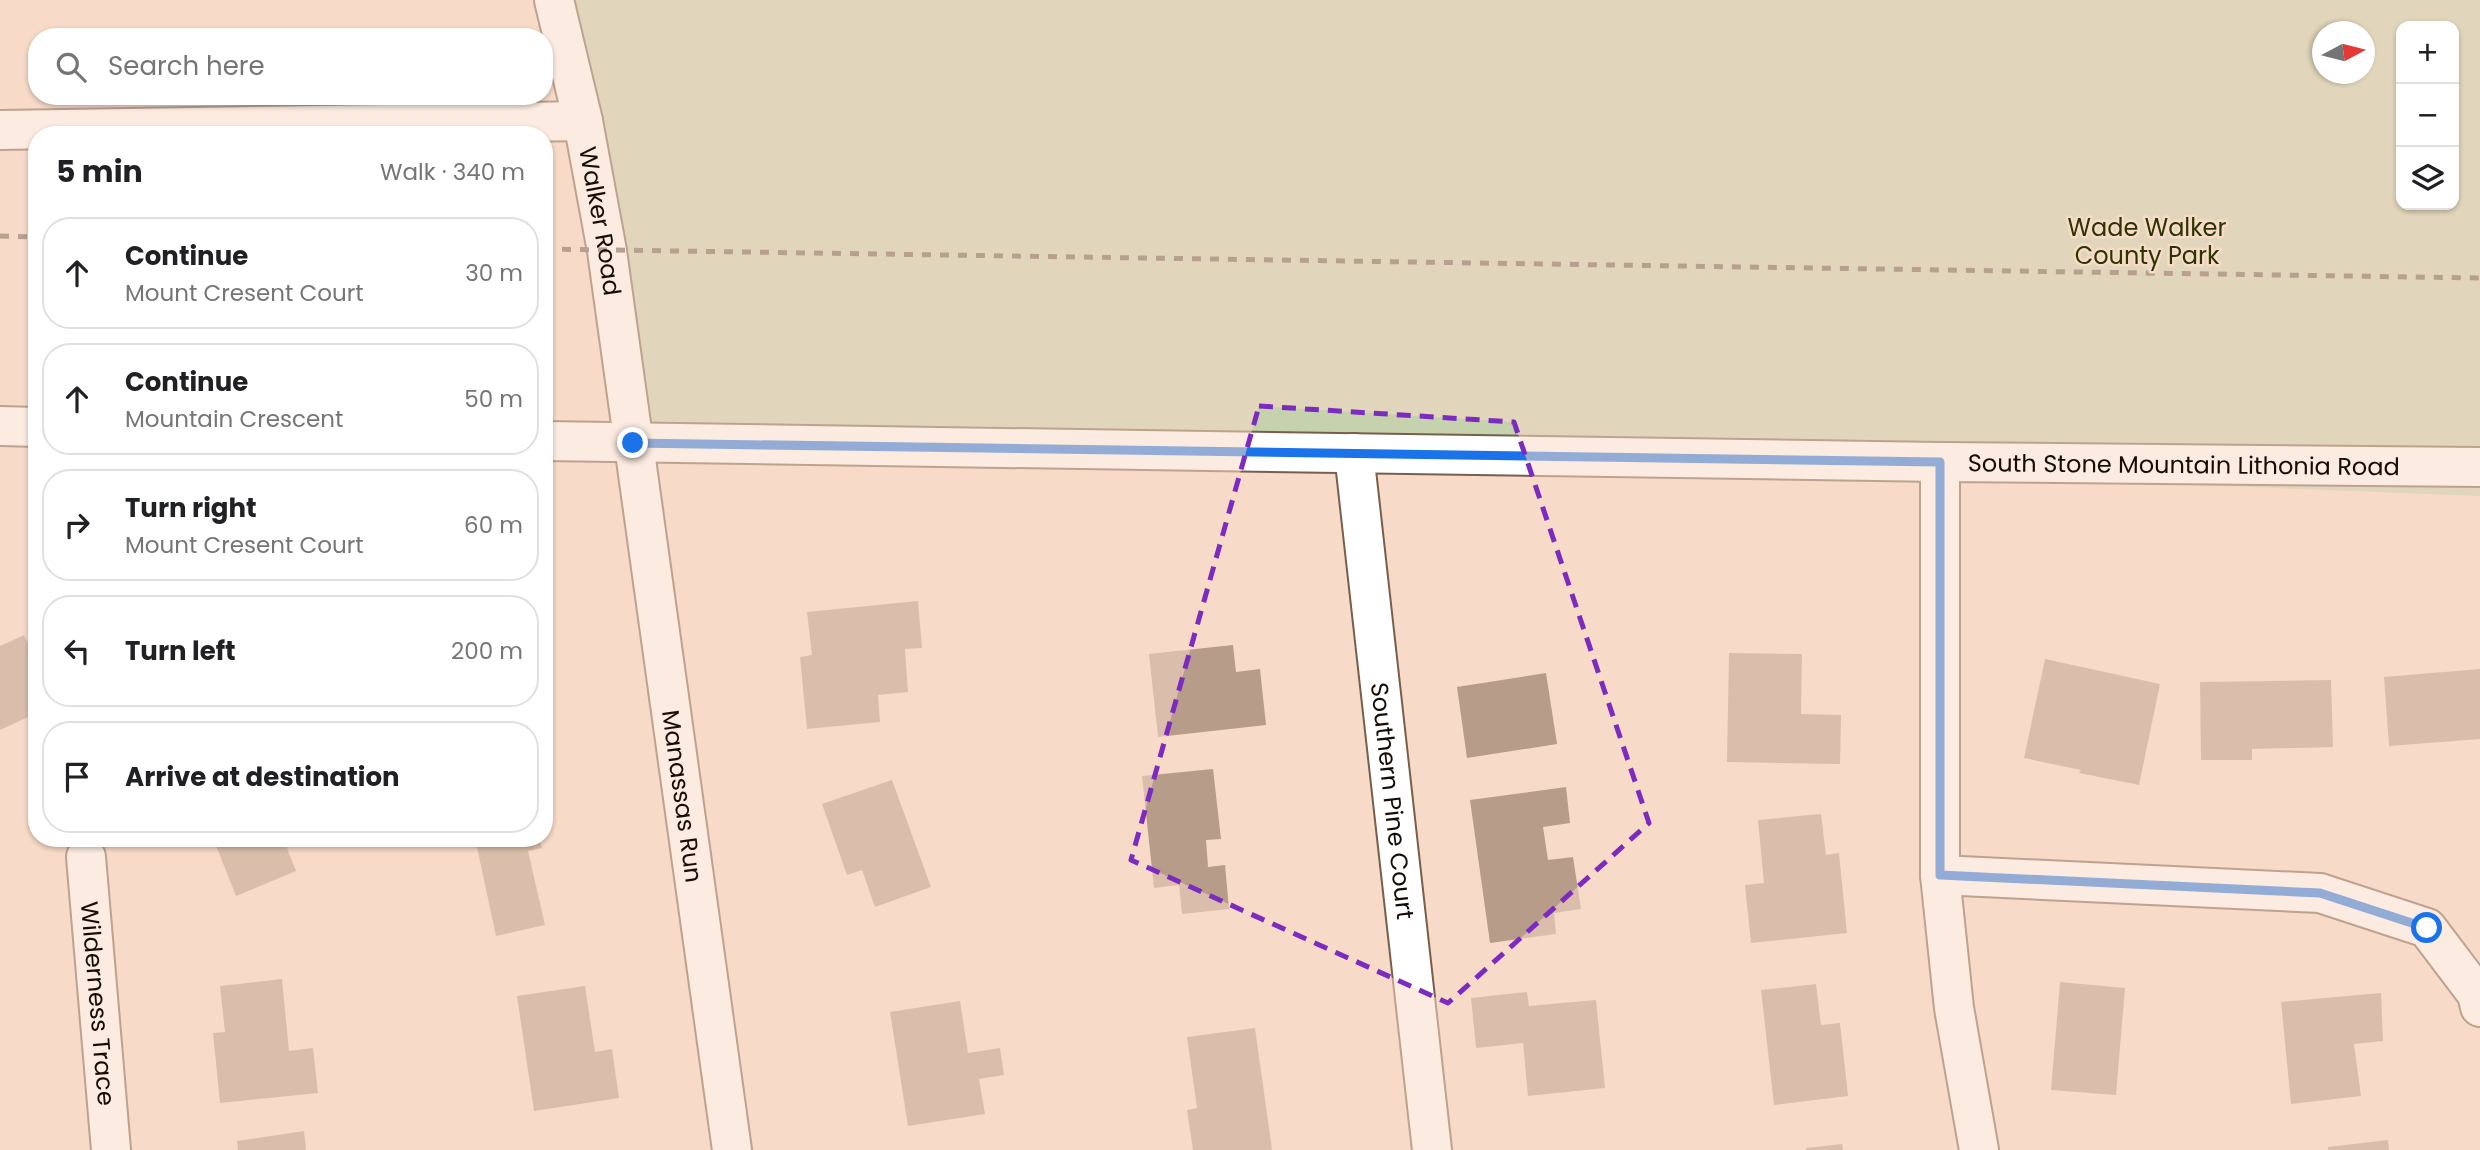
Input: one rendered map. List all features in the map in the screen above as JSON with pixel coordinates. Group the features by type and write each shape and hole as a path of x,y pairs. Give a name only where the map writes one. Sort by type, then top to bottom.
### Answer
{"street":[{"name":"Walker Road","path":"554,0 583,121 607,251 633,443"},
{"path":"259,126 583,121"},
{"path":"0,130 28,130"},
{"path":"0,426 28,427"},
{"name":"South Stone Mountain Lithonia Road","path":"553,441 1940,462 2480,467"},
{"name":"Manassas Run","path":"633,443 732,1150"},
{"name":"Southern Pine Court","path":"1354,453 1432,1150"},
{"path":"1940,462 1940,875 1954,1008 1979,1150"},
{"name":"Wilderness Trace","path":"86,857 111,1150"},
{"path":"1940,875 2320,893 2427,928 2477,994 2480,1007"}],"highlighted area":[{"path":"1259,406 1514,422 1649,823 1448,1003 1131,860"}],"green space":[{"name":"Wade Walker County Park","path":"538,0 2480,0 2480,496 970,437 623,441 565,57"}],"building":[{"path":"918,601 922,648 905,649 908,692 878,695 880,722 807,729 800,657 812,655 807,612"},
{"path":"24,635 28,643 28,717 0,730 0,646"},
{"path":"1233,645 1236,672 1260,669 1266,725 1158,737 1149,654"},
{"path":"1729,653 1802,654 1801,714 1841,715 1840,764 1727,762"},
{"path":"2045,659 2160,684 2139,785 2024,758"},
{"path":"2480,669 2480,739 2389,746 2384,677"},
{"path":"1546,673 1557,744 1467,758 1457,687"},
{"path":"2331,680 2333,747 2252,749 2252,760 2201,760 2200,682"},
{"path":"1213,769 1221,839 1206,840 1208,867 1225,865 1229,909 1182,914 1179,885 1154,888 1142,776"},
{"path":"892,780 931,887 875,907 862,870 847,875 822,804"},
{"path":"1566,787 1570,823 1543,827 1548,860 1573,857 1581,909 1554,913 1556,934 1490,943 1470,800"},
{"path":"1821,814 1826,855 1839,853 1847,933 1751,943 1745,885 1764,883 1758,820"},
{"path":"217,847 287,847 296,871 236,896"},
{"path":"477,847 542,847 528,851 545,925 496,936"},
{"path":"282,979 289,1051 313,1048 318,1093 220,1103 213,1033 225,1032 220,986"},
{"path":"2060,982 2125,988 2116,1095 2051,1090"},
{"path":"1816,984 1821,1025 1840,1023 1848,1096 1774,1105 1761,990"},
{"path":"585,986 595,1052 612,1049 619,1098 534,1111 517,996"},
{"path":"1527,992 1529,1006 1596,1000 1605,1088 1528,1096 1523,1043 1476,1048 1471,998"},
{"path":"2381,993 2383,1041 2354,1044 2361,1096 2291,1104 2281,1002"},
{"path":"960,1001 968,1053 1000,1048 1004,1075 979,1079 985,1114 908,1126 890,1012"},
{"path":"1255,1028 1272,1150 1193,1150 1187,1110 1197,1108 1187,1037"},
{"path":"304,1131 306,1150 238,1150 237,1141"},
{"path":"2388,1140 2389,1150 2328,1150 2328,1147"},
{"path":"1842,1144 1843,1150 1806,1150 1806,1148"}],"railway":[{"path":"0,236 28,237"},
{"path":"553,249 2480,278"}],"route":[{"path":"633,443 1940,462 1940,875 2320,893 2427,928"}]}
